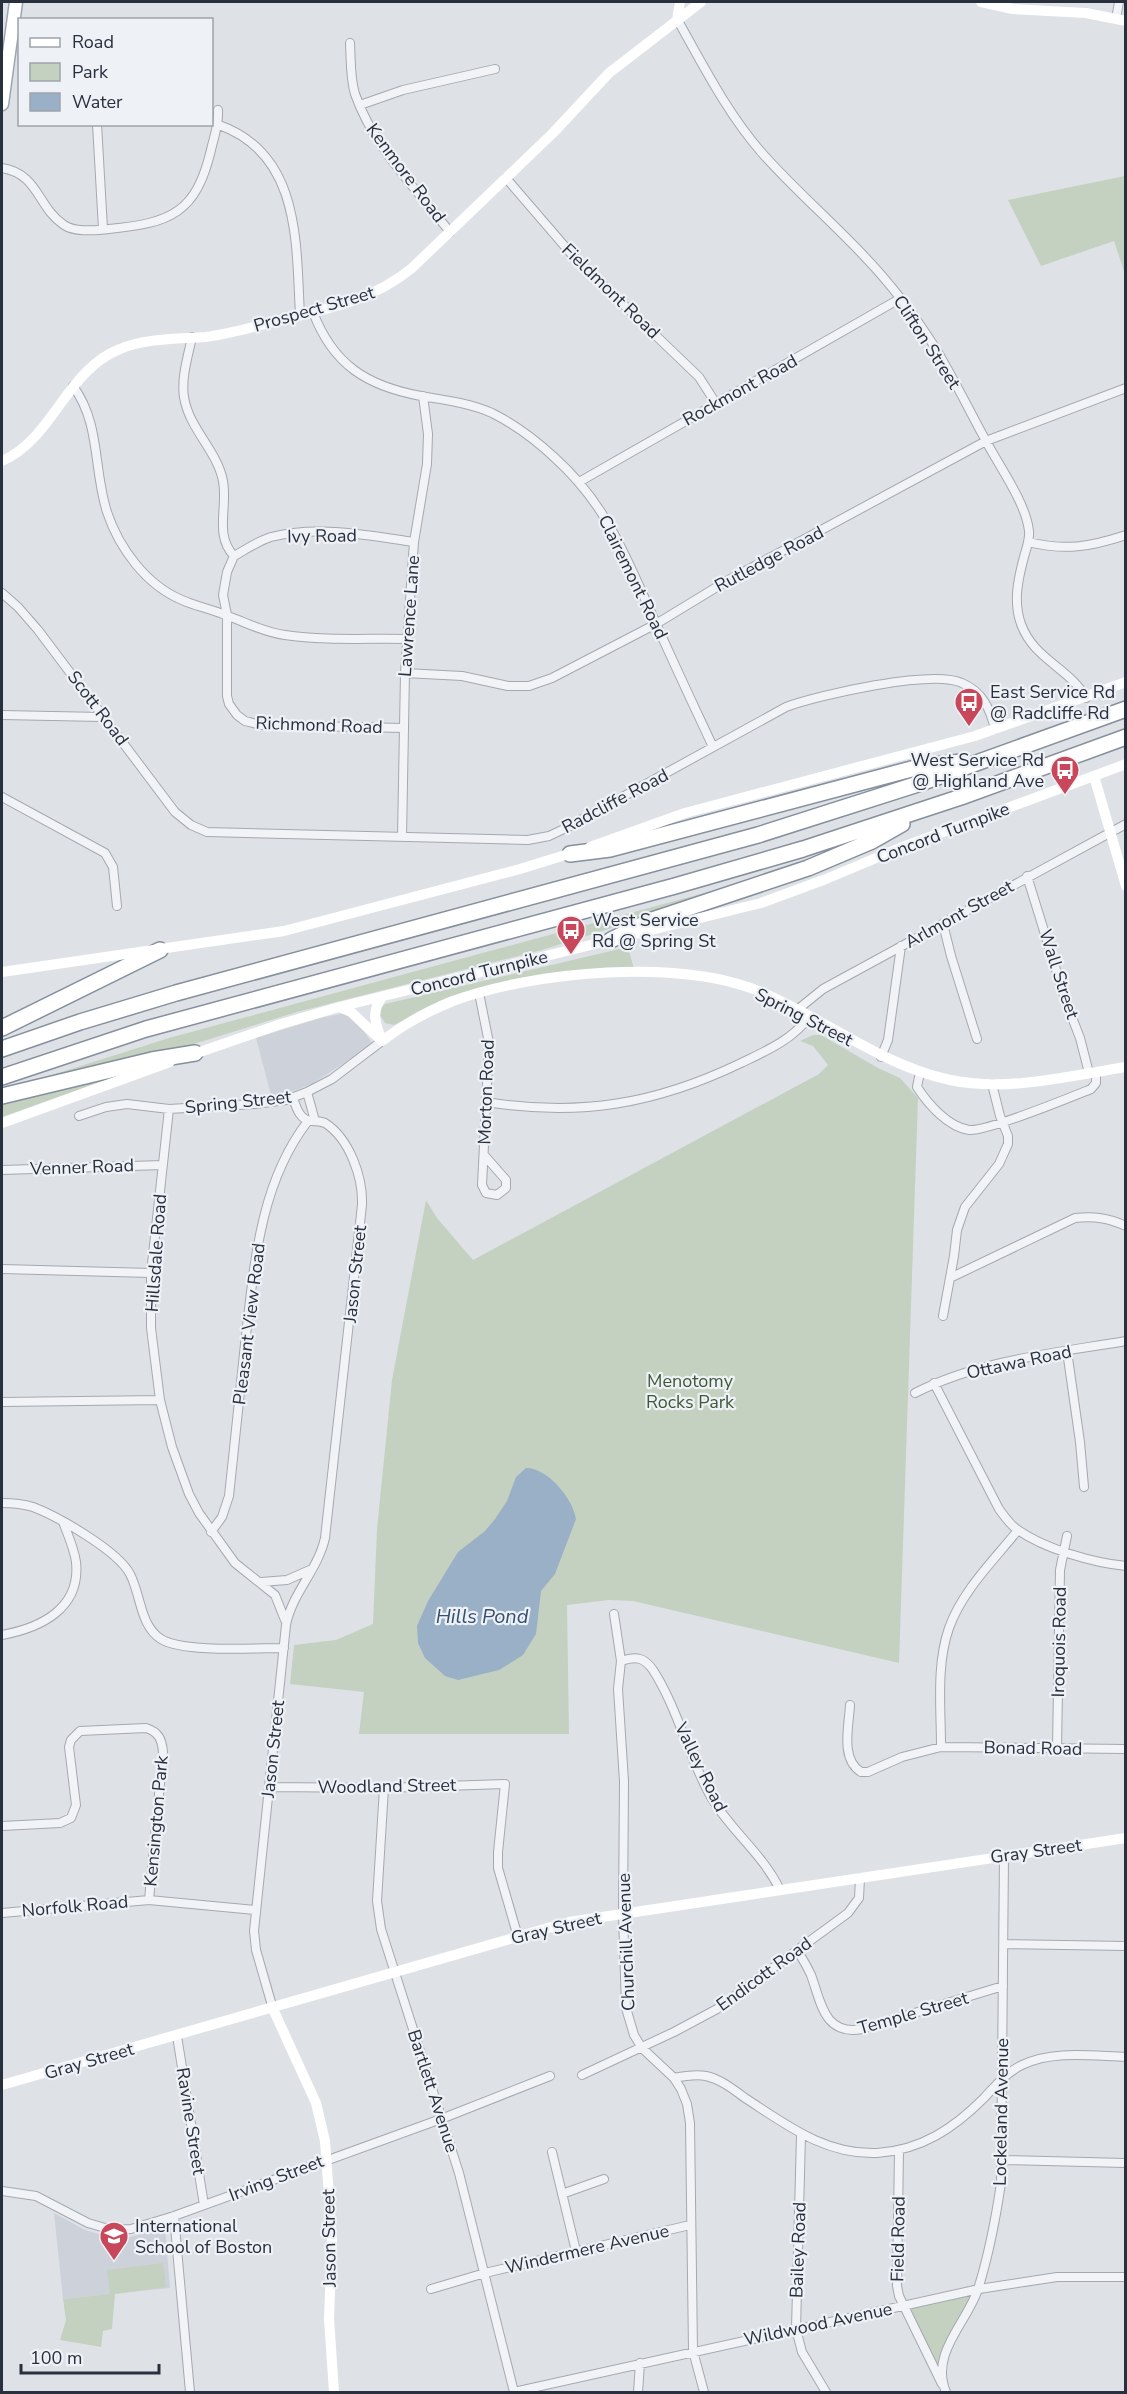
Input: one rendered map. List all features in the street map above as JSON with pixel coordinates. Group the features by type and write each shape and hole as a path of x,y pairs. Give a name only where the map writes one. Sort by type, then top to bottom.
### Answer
{"highway":[{"path":"2,1049 69,1025 165,996 726,844 990,759 1125,709"},
{"name":"Concord Turnpike","path":"2,1077 146,1029 707,877 930,808 1125,737"},
{"path":"570,854 610,849 919,767 990,759"},
{"path":"611,940 652,920 783,878 820,863 872,841 930,808"},
{"path":"2,1028 160,950"},
{"path":"2,1096 152,1060 195,1053"}],"main road":[{"path":"2,104 16,2"}],"street":[{"path":"677,19 680,2"},
{"name":"Prospect Street","path":"2,461 23,448 91,367 119,349 140,344 229,333 362,298 383,289 412,268 450,232 553,133 609,73 701,2"},
{"path":"981,2 1086,13 1121,20 1119,2"},
{"name":"Clifton Street","path":"677,19 729,107 761,152 866,257 901,298 936,349 1019,503 1029,530 1018,582 1017,606 1021,625 1034,648 1073,681 1086,698"},
{"name":"Kenmore Road","path":"350,43 351,73 355,93 366,122 381,145 450,232"},
{"path":"360,105 403,90 495,69"},
{"path":"2,168 15,170 32,184 53,215 65,226 78,230 150,223 172,215 189,202 199,189 219,125 218,110"},
{"path":"219,125 246,138 267,157 282,182 295,230 300,315"},
{"path":"97,126 103,229"},
{"name":"Fieldmont Road","path":"506,178 590,273 699,377 715,402"},
{"name":"Rockmont Road","path":"579,482 715,402 793,361 901,298"},
{"name":"Clairemont Road","path":"313,312 324,338 344,364 362,376 389,388 464,404 492,413 553,456 579,482 598,505 614,531 713,747"},
{"path":"192,338 185,373 184,397 192,419 219,464 224,484 223,536 225,547 234,556"},
{"path":"73,386 82,398 90,416 105,504 113,529 138,566 159,587 181,600 227,615 250,627 284,635 408,639"},
{"name":"Rutledge Road","path":"405,673 462,676 508,686 530,686 552,678 656,624 725,582 986,441 1125,388"},
{"name":"Lawrence Lane","path":"402,837 405,673 414,542 427,464 428,434 423,396"},
{"name":"Ivy Road","path":"234,556 269,537 304,532 353,533 414,542"},
{"path":"1028,542 1053,548 1094,545 1125,536"},
{"name":"Richmond Road","path":"234,556 227,572 223,595 227,615 227,696 234,712 245,721 261,725 404,728"},
{"name":"Scott Road","path":"2,593 38,630 175,812 191,825"},
{"name":"Radcliffe Road","path":"191,825 207,831 528,840 542,838 576,823 771,715 803,701 936,678 959,681 977,693 988,707 995,729"},
{"path":"2,972 249,938 302,927 529,867 685,813 995,729 1125,682"},
{"path":"2,715 102,717"},
{"name":"Concord Turnpike","path":"2,1124 270,1027 339,1007 786,895 908,845 1125,764"},
{"path":"1094,776 1125,886"},
{"path":"2,797 105,853 113,867 117,906"},
{"name":"Arlmont Street","path":"797,1010 818,992 1125,824"},
{"name":"Wall Street","path":"1027,876 1066,1002 1092,1072"},
{"path":"943,924 977,1039"},
{"path":"881,1057 888,1040 901,946"},
{"name":"Spring Street","path":"79,1116 106,1107 127,1104 169,1109 268,1103 292,1098 343,1072 382,1041 426,1013 479,993 573,976 676,975 712,979 744,986 797,1010 881,1057 920,1072 954,1080 992,1084 1125,1067"},
{"name":"Morton Road","path":"479,993 489,1038 482,1185 486,1193 497,1195 506,1188 506,1180 484,1155"},
{"path":"382,1041 375,1014 377,1004 383,996"},
{"path":"339,1007 351,1012 382,1041"},
{"path":"486,1102 534,1109 565,1110 602,1107 658,1095 709,1078 771,1048 798,1030 809,1017"},
{"path":"920,1072 917,1087 927,1100 951,1123 973,1130 1002,1122 1091,1089 1096,1083 1092,1072"},
{"path":"943,1316 957,1230 965,1207 1006,1151 1008,1138 992,1084"},
{"path":"307,1092 312,1121"},
{"name":"Jason Street","path":"292,1098 298,1112 312,1121 327,1125 348,1151 357,1171 362,1199 325,1538 315,1566 296,1596 286,1625 255,1910 255,1945 273,2009 316,2103 322,2123 332,2256 329,2319 334,2392"},
{"name":"Hillsdale Road","path":"169,1109 151,1273 151,1328 160,1400 172,1447 189,1494 211,1532 239,1567 278,1599 286,1625"},
{"name":"Pleasant View Road","path":"211,1532 222,1517 229,1496 249,1305 263,1220 275,1181 295,1140 312,1121"},
{"name":"Venner Road","path":"2,1170 163,1165"},
{"path":"951,1278 1075,1218 1092,1216 1107,1218 1125,1226"},
{"path":"2,1269 151,1273"},
{"name":"Ottawa Road","path":"915,1393 934,1383 989,1366 1125,1341"},
{"path":"1067,1351 1084,1488"},
{"path":"934,1383 999,1509 1018,1530 1063,1551 1100,1562 1125,1566"},
{"path":"3,1400 160,1400"},
{"path":"2,1503 32,1507 63,1522 114,1554 132,1577 146,1621 159,1638 172,1644 189,1647 284,1648"},
{"path":"2,1635 39,1625 58,1612 67,1600 75,1580 76,1564 63,1522"},
{"path":"941,1746 942,1659 949,1626 966,1596 1018,1530"},
{"name":"Iroquois Road","path":"1058,1748 1060,1570 1067,1536"},
{"path":"260,1582 287,1580 315,1566"},
{"name":"Churchill Avenue","path":"614,1614 621,1661 618,1689 624,1781 623,1914 626,2008 634,2035 642,2048 674,2078 687,2103 690,2123 693,2351 704,2392"},
{"name":"Valley Road","path":"621,1661 642,1658 653,1670 710,1794 729,1823 766,1867 780,1890"},
{"name":"Bonad Road","path":"850,1705 848,1752 850,1762 861,1772 868,1772 902,1757 941,1746 1125,1749"},
{"name":"Kensington Park","path":"2,1827 60,1824 71,1818 76,1805 69,1747 71,1740 80,1731 146,1728 153,1730 160,1738 163,1752 149,1900"},
{"name":"Woodland Street","path":"269,1788 384,1788 505,1784 498,1863 500,1879 518,1937"},
{"name":"Bartlett Avenue","path":"384,1788 377,1901 381,1929 441,2119 485,2273 514,2392"},
{"name":"Gray Street","path":"2,2085 273,2009 569,1922 1125,1838"},
{"name":"Lockeland Avenue","path":"946,2391 945,2358 950,2342 979,2289 997,2210 1003,2160 1004,1856"},
{"name":"Endicott Road","path":"582,2075 642,2048 717,2009 855,1906 860,1898 860,1878"},
{"name":"Norfolk Road","path":"2,1913 149,1900 255,1910"},
{"path":"1004,1944 1125,1946"},
{"name":"Temple Street","path":"797,1950 809,1971 824,2012 830,2021 844,2030 862,2029 1003,1986"},
{"name":"Ravine Street","path":"177,2036 204,2205"},
{"path":"674,2078 707,2076 724,2083 801,2135 842,2150 860,2153 899,2150 917,2145 949,2129 1019,2066 1048,2057 1125,2057"},
{"name":"Irving Street","path":"2,2191 36,2196 88,2223 112,2230 139,2228 441,2119 550,2076"},
{"name":"Bailey Road","path":"801,2135 796,2329 802,2352 826,2392"},
{"name":"Field Road","path":"899,2150 897,2286 902,2306 946,2391"},
{"path":"552,2152 576,2251"},
{"path":"1003,2160 1125,2163"},
{"path":"562,2194 604,2179"},
{"path":"174,2216 190,2392"},
{"name":"Windermere Avenue","path":"431,2289 485,2273 690,2225"},
{"name":"Wildwood Avenue","path":"514,2392 979,2289 1057,2277 1125,2277"},
{"path":"638,2392 640,2363"}],"shaded area":[{"path":"346,1013 360,1026 373,1044 312,1084 272,1099 256,1038 320,1018"},
{"name":"International School of Boston","path":"54,2213 85,2230 109,2237 130,2237 165,2228 170,2288 63,2299"}],"green space":[{"path":"1125,176 1125,274 1114,241 1041,266 1008,200"},
{"path":"752,880 754,883 542,950 297,1012 158,1055 46,1079 46,1077 169,1038"},
{"path":"628,947 634,969 472,990 446,998 394,1025 385,1023 380,1015 380,1009 385,1004"},
{"name":"Menotomy Rocks Park","path":"813,1035 821,1035 900,1078 918,1098 899,1663 633,1601 609,1600 567,1605 569,1734 359,1734 364,1692 290,1684 294,1645 336,1640 373,1624 377,1529 392,1380 426,1200 437,1218 473,1260 819,1074 828,1065 813,1046 800,1041"},
{"path":"122,1074 2,1117 2,1103"},
{"path":"163,2263 166,2287 115,2294 112,2329 103,2331 101,2347 60,2340 66,2320 63,2299 110,2294 107,2270"},
{"path":"979,2289 945,2358 945,2389 902,2306"}],"water":[{"name":"Hills Pond","path":"526,1468 543,1473 558,1486 570,1503 576,1519 555,1574 541,1591 536,1634 523,1655 499,1670 458,1680 445,1676 425,1658 418,1643 417,1626 428,1601 458,1552 485,1531 495,1519 507,1501 516,1477"}],"place":[{"name":"East Service Rd @ Radcliffe Rd","path":"969,728"},
{"name":"West Service Rd @ Highland Ave","path":"1065,796"},
{"name":"West Service Rd @ Spring St","path":"571,956"},
{"name":"International School of Boston","path":"114,2262"}]}
